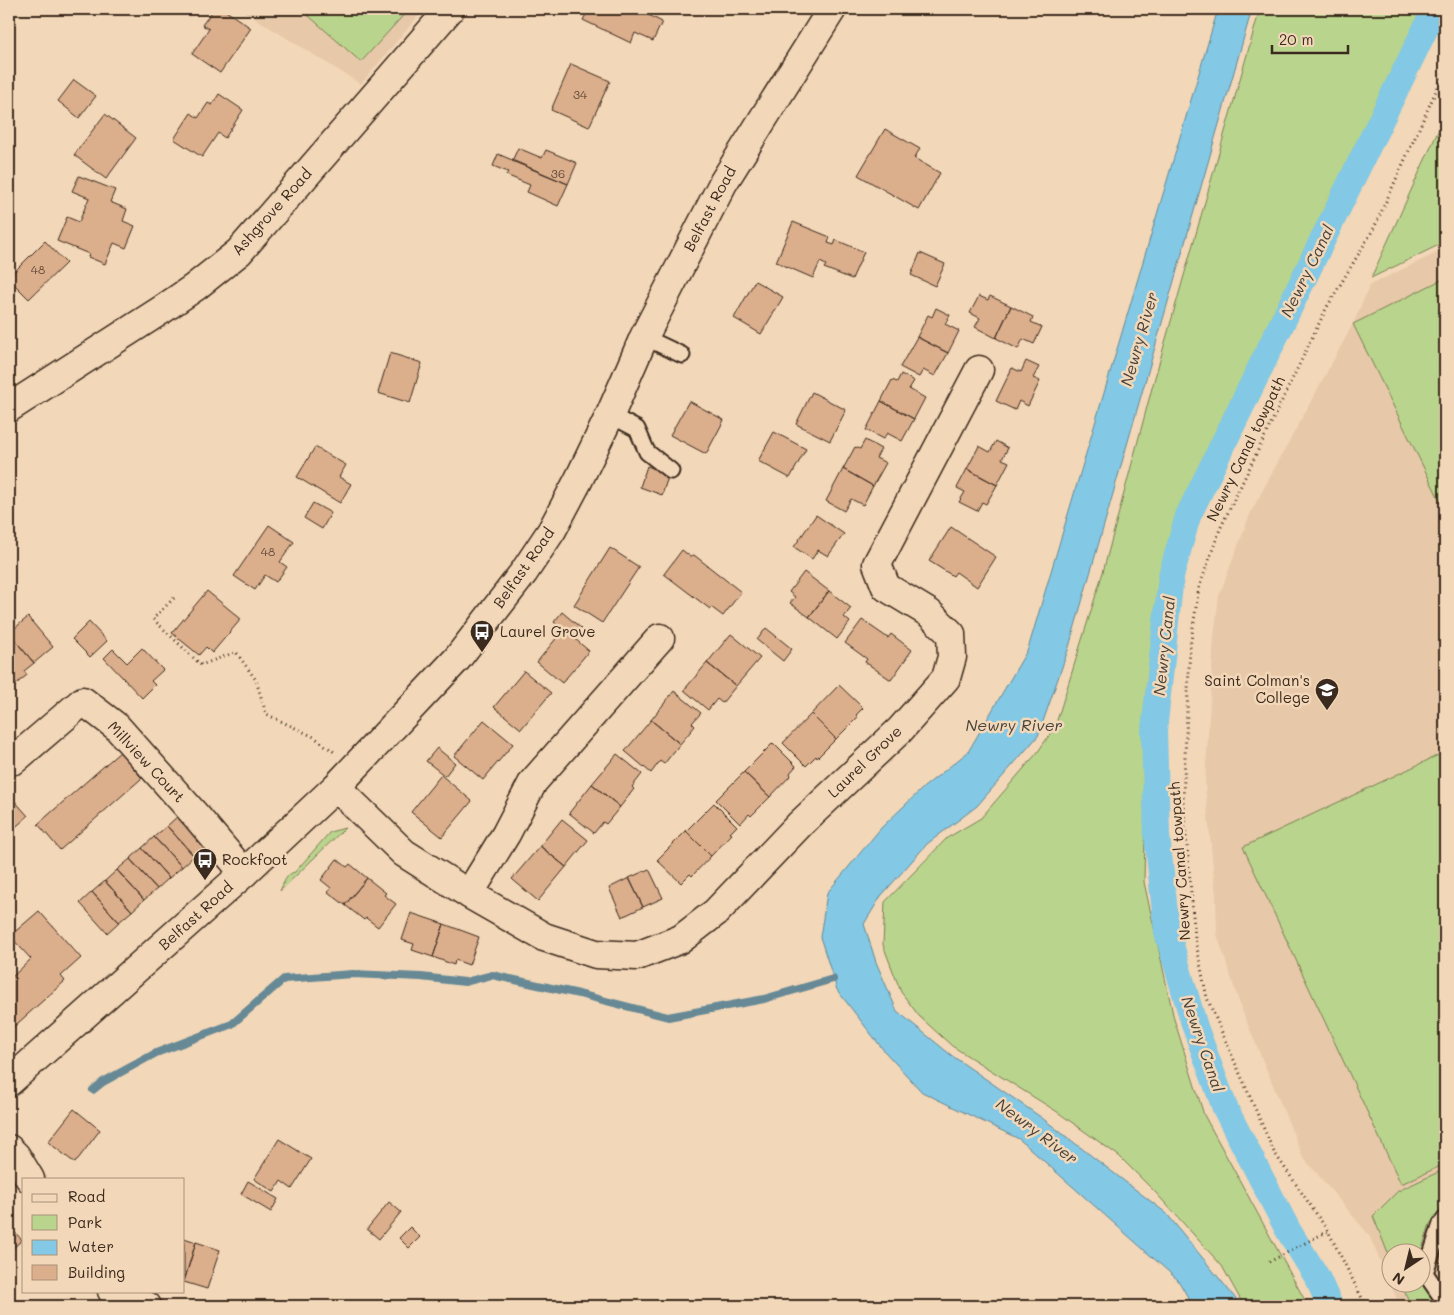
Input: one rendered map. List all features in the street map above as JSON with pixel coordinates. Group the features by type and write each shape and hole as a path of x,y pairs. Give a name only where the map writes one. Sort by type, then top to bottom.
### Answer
{"main road":[{"name":"Ashgrove Road","path":"9,408 163,309 195,287 239,252 450,9"},
{"name":"Belfast Road","path":"9,1082 244,873 341,783 457,659 524,572 552,530 578,481 610,415 644,337 723,183 832,9"},
{"name":"Laurel Grove","path":"341,783 404,853 469,894 544,937 596,954 637,956 681,939 716,912 800,824 900,730 946,678 952,657 951,634 929,613 886,587 877,564 978,370"},
{"path":"469,894 506,834 533,782 660,638"},
{"name":"Millview Court","path":"14,760 83,701 117,727 244,873"},
{"path":"9,1149 16,1156 29,1178"},
{"path":"114,1292 147,1306"}],"lane":[{"path":"644,337 682,355"},
{"path":"610,415 637,429 647,452 671,471"},
{"path":"1445,1219 1441,1224 1426,1273 1445,1302"}],"path":[{"name":"Newry Canal towpath","path":"1366,1306 1328,1231 1274,1152 1207,998 1195,938 1183,800 1190,647 1199,588 1220,529 1327,307 1374,228 1445,71"},
{"path":"174,598 153,619 201,665 236,652 256,680 266,714 314,737 334,752 341,783"},
{"path":"1269,1262 1328,1231"}],"shaded area":[{"path":"240,9 424,9 361,84"},
{"name":"Saint Colman's College","path":"1445,249 1445,1306 1400,1306 1394,1292 1432,1292 1432,1242 1382,1242 1382,1265 1369,1235 1303,1157 1241,1008 1217,934 1216,896 1205,785 1214,637 1219,596 1251,512 1353,324 1370,285"}],"green space":[{"path":"301,9 409,9 361,62"},
{"path":"1260,9 1424,9 1420,22 1179,521 1148,690 1144,882 1174,1019 1204,1115 1308,1306 1244,1306 1222,1266 1156,1193 1119,1156 1056,1111 952,1046 919,1016 901,992 883,945 885,902 947,838 981,818 1037,753 1055,727 1103,572 1152,388"},
{"path":"1445,116 1445,242 1371,278"},
{"path":"1445,278 1445,511 1353,324"},
{"path":"1445,752 1445,1164 1401,1184 1243,847"},
{"path":"345,828 280,891 288,877 295,872 330,832"},
{"path":"1445,1169 1445,1207 1430,1224 1424,1242 1383,1242 1373,1216 1398,1191"},
{"path":"1405,1292 1429,1292 1437,1306 1411,1306"}],"water":[{"name":"Newry River","path":"1218,9 1252,9 1069,647 1038,736 977,806 927,844 881,896 864,924 876,962 897,1011 951,1055 1042,1118 1166,1213 1236,1299 1239,1306 1193,1306 1178,1280 1019,1139 922,1092 885,1052 837,990 820,937 827,893 881,828 924,787 968,752 1028,649"}],"building":[{"path":"214,9 223,9 251,28 220,73 192,54 209,29 202,25"},
{"path":"589,9 646,9 645,13 662,22 653,41 635,33 631,43 583,20"},
{"path":"571,64 610,81 589,127 551,110"},
{"path":"74,80 96,96 79,118 58,101"},
{"path":"219,94 243,110 225,138 218,133 202,157 174,139 191,113 198,118 208,103 212,105"},
{"path":"105,114 136,138 106,179 74,155"},
{"path":"885,129 920,149 914,158 940,173 919,210 858,175"},
{"path":"518,148 542,158 546,150 577,163 568,184 512,161"},
{"path":"498,154 568,184 558,206 527,192 530,185 506,175 508,172 493,166"},
{"path":"79,176 115,190 110,202 127,209 123,221 135,226 126,248 114,243 105,264 88,257 89,254 57,241 67,217 79,222 89,198 72,191"},
{"path":"793,222 830,237 828,243 834,245 836,240 864,252 852,279 824,268 826,265 820,262 813,278 776,262"},
{"path":"45,241 66,263 29,299 9,277"},
{"path":"920,253 945,264 935,286 911,275"},
{"path":"755,281 783,297 761,334 734,318"},
{"path":"979,296 988,300 990,296 1011,306 996,338 975,327 980,318 970,313"},
{"path":"1011,306 1033,317 1031,322 1042,327 1034,344 1023,339 1018,349 996,338"},
{"path":"936,308 950,315 945,324 959,331 948,353 917,337 928,315 932,317"},
{"path":"917,337 948,353 935,376 923,370 919,377 900,367"},
{"path":"390,353 422,363 410,403 378,393"},
{"path":"1026,361 1039,367 1033,378 1040,381 1028,406 1019,401 1015,410 996,401 1012,368 1021,372"},
{"path":"901,374 914,381 909,389 925,398 914,419 881,401 892,380 897,382"},
{"path":"812,392 846,410 830,441 796,424"},
{"path":"689,401 724,420 706,454 670,435"},
{"path":"881,401 914,419 902,441 887,433 883,439 866,430"},
{"path":"774,432 806,449 790,478 758,461"},
{"path":"865,440 881,449 876,458 886,463 873,486 843,469 855,447 860,449"},
{"path":"996,441 1008,448 1002,459 1009,462 997,485 967,469 979,446 990,452"},
{"path":"315,447 346,465 339,477 351,484 340,503 297,477"},
{"path":"647,466 669,474 662,495 640,487"},
{"path":"843,469 873,486 863,505 851,499 844,511 826,501"},
{"path":"967,469 997,485 986,504 982,502 977,511 959,502 965,492 957,488"},
{"path":"313,503 331,513 322,529 304,518"},
{"path":"816,515 844,534 828,556 818,550 812,559 794,547"},
{"path":"269,525 294,542 280,562 287,567 276,582 265,575 255,590 234,576"},
{"path":"951,527 996,557 977,587 956,572 953,576 929,561"},
{"path":"610,548 639,567 602,623 574,605"},
{"path":"682,550 691,557 694,555 741,592 723,616 711,607 710,609 664,574"},
{"path":"804,572 829,591 809,617 790,603 795,597 789,592"},
{"path":"207,591 241,619 212,653 206,647 199,655 172,633"},
{"path":"829,591 851,608 844,617 850,622 837,639 809,617"},
{"path":"562,612 582,629 574,638 589,651 562,683 537,662 563,630 554,622"},
{"path":"28,617 53,647 34,663 9,633"},
{"path":"862,620 888,638 891,634 912,650 891,680 865,662 867,659 845,643"},
{"path":"89,622 107,641 90,657 72,639"},
{"path":"766,628 792,649 783,661 757,640"},
{"path":"9,633 34,663 24,671 27,675 9,690"},
{"path":"731,634 760,658 736,686 707,663"},
{"path":"142,648 163,670 151,681 155,685 142,698 104,658 113,649 127,663"},
{"path":"707,663 736,686 722,703 717,699 708,710 684,690"},
{"path":"524,671 551,693 521,729 494,707"},
{"path":"839,685 863,708 856,715 858,717 836,739 811,714"},
{"path":"674,691 701,713 692,723 695,726 680,744 651,720"},
{"path":"811,714 836,739 806,766 783,743"},
{"path":"484,720 513,744 483,780 454,756"},
{"path":"651,720 680,744 664,764 660,761 651,773 625,751"},
{"path":"773,743 796,766 790,773 791,775 770,797 744,772"},
{"path":"437,748 455,763 445,776 426,761"},
{"path":"120,752 142,778 60,850 38,824"},
{"path":"617,754 642,774 632,787 634,789 620,807 592,784"},
{"path":"744,772 770,797 740,824 716,800"},
{"path":"441,775 472,801 442,837 411,812"},
{"path":"592,784 620,807 606,824 603,822 594,833 569,813"},
{"path":"13,799 28,816 9,833 9,803"},
{"path":"714,803 737,826 711,856 686,831"},
{"path":"179,815 207,845 194,856 167,826"},
{"path":"562,819 588,840 566,867 540,846"},
{"path":"167,826 194,856 182,867 154,837"},
{"path":"686,831 711,856 692,876 690,874 681,883 657,860"},
{"path":"154,837 182,867 169,878 142,848"},
{"path":"540,846 566,867 538,901 512,879"},
{"path":"142,848 169,878 157,889 130,859"},
{"path":"130,859 157,889 144,900 117,870"},
{"path":"337,859 347,867 350,864 367,878 345,905 328,892 331,888 321,880"},
{"path":"649,869 663,898 643,907 629,878"},
{"path":"117,870 144,900 132,911 105,881"},
{"path":"367,878 386,893 384,895 396,904 378,927 366,918 364,920 345,905"},
{"path":"629,878 643,907 622,917 609,888"},
{"path":"105,881 132,911 119,922 92,892"},
{"path":"92,892 119,922 107,933 80,903"},
{"path":"39,911 81,958 61,976 65,981 9,1031 9,980 31,959 10,936"},
{"path":"411,913 444,924 433,957 412,950 414,944 402,940"},
{"path":"444,924 479,937 469,965 455,960 454,965 433,957"},
{"path":"74,1109 100,1130 75,1163 48,1142"},
{"path":"279,1139 311,1159 292,1189 281,1181 274,1192 254,1179"},
{"path":"248,1181 278,1199 271,1212 241,1194"},
{"path":"389,1202 401,1212 379,1239 367,1229"},
{"path":"9,1226 22,1240 9,1252"},
{"path":"410,1227 420,1237 409,1248 399,1238"},
{"path":"185,1238 196,1242 185,1278"},
{"path":"196,1242 220,1250 207,1289 185,1282"},
{"path":"1445,1242 1445,1264 1439,1262"}],"waterway":[{"name":"Newry Canal","path":"1330,1306 1317,1277 1288,1230 1225,1108 1195,1027 1167,932 1157,835 1154,731 1171,576 1188,516 1435,9"},
{"path":"93,1090 103,1082 156,1053 232,1024 284,979 353,974 421,977 465,982 492,975 579,994 668,1017 764,999 833,979"}],"place":[{"name":"Laurel Grove","path":"482,653"},
{"name":"Saint Colman's College","path":"1327,711"},
{"name":"Rockfoot","path":"205,881"}]}
